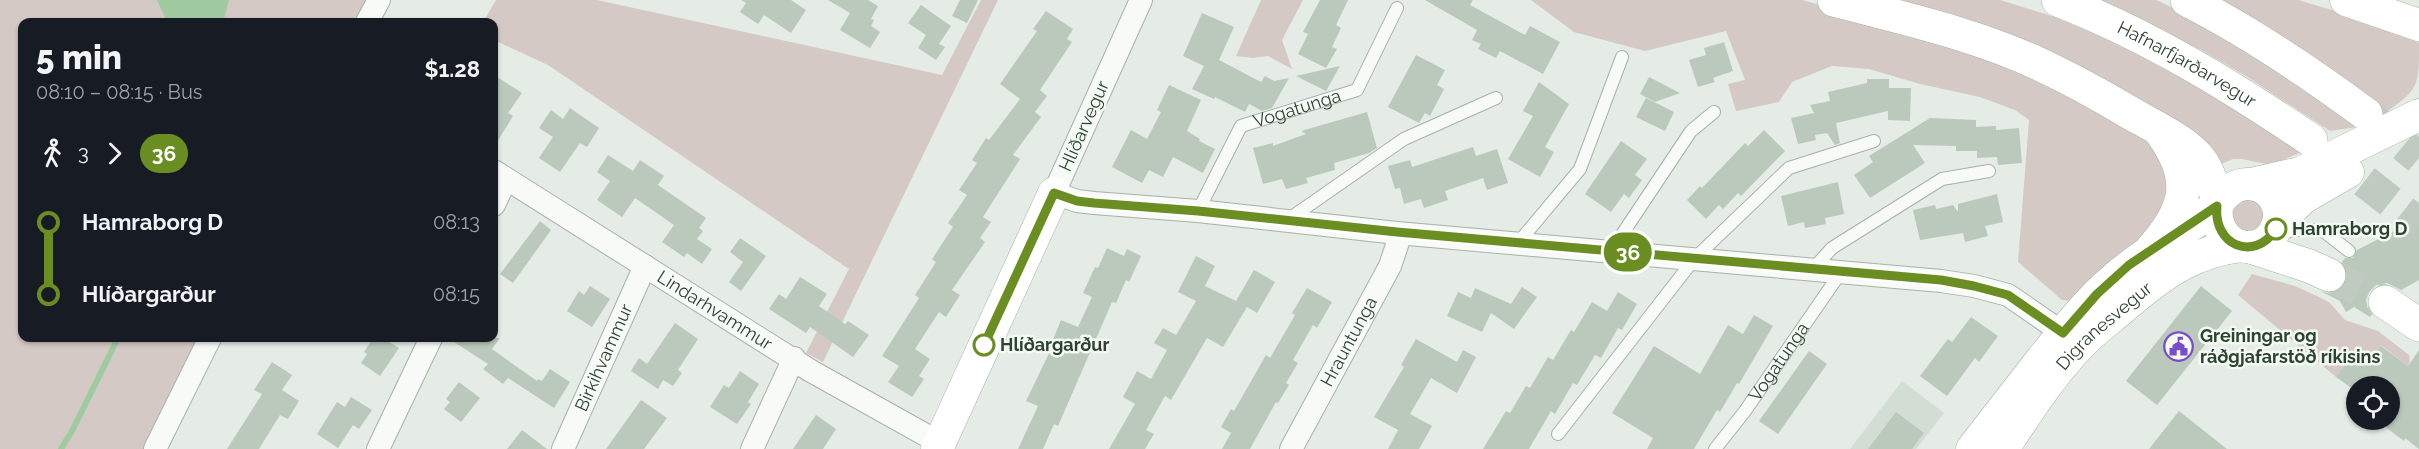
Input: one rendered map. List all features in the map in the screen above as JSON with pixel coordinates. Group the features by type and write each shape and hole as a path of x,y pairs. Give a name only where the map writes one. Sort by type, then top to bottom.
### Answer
{"main road":[{"path":"1834,0 1945,30 2029,60 2090,90 2159,130 2198,156 2218,203"},
{"name":"Hafnarfjarðarvegur","path":"2058,0 2118,24 2228,86 2311,140"},
{"path":"2187,0 2263,43 2366,114"},
{"path":"2151,250 2175,221 2184,194 2180,166 2159,130"},
{"path":"2261,238 2309,266 2339,263"}],"street":[{"path":"368,18 379,0"},
{"name":"Hlíðarvegur","path":"939,446 1141,0"},
{"path":"2346,0 2414,26"},
{"path":"2419,115 2300,173 2230,189 2218,203 2218,226 2223,235 2261,238 2310,193 2419,136"},
{"name":"Lindarhvammur","path":"500,175 794,358 811,371 939,446"},
{"path":"2251,184 2261,187 2276,201 2261,238"},
{"path":"1054,193 1077,201 1941,280 2008,295 2071,339"},
{"name":"Digranesvegur","path":"2003,449 2097,294 2129,265 2199,220 2218,203"},
{"name":"Hrauntunga","path":"1291,449 1390,266 1398,242 1397,232"},
{"name":"Digranesvegur","path":"1972,449 2071,339 2170,270 2202,254 2261,238"},
{"name":"Birkihvammur","path":"563,449 645,266"},
{"path":"155,449 208,342"},
{"path":"378,449 429,342"},
{"path":"752,449 794,358"}],"lane":[{"name":"Vogatunga","path":"1198,211 1241,126 1357,90 1397,8"},
{"path":"1518,243 1580,169 1622,57"},
{"path":"1288,220 1404,140 1496,98"},
{"path":"1611,251 1691,131 1714,112"},
{"path":"1558,434 1695,258 1789,168 1874,141"},
{"path":"1812,270 1833,248 1942,179 1989,171"},
{"name":"Vogatunga","path":"1715,449 1745,411 1841,272"}],"shaded area":[{"path":"0,0 372,0 362,18 18,18 18,342 199,342 146,449 0,449"},
{"path":"157,0 229,0 224,18 165,18"},
{"path":"496,0 597,0 942,75 981,0 998,0 823,362 806,353 849,269 548,65 498,42 498,18 485,18"},
{"path":"1261,0 1303,0 1282,40 1292,69 1268,56 1253,58 1236,56"},
{"path":"1531,0 1802,0 1977,49 2033,69 2156,146 2166,167 2167,188 2154,231 2075,301 2062,300 2018,262 2029,120 2015,110 1980,97 1920,84 1869,69 1832,66 1792,82 1779,102 1736,111 1728,84 1745,80 1726,31 1645,51 1574,32"},
{"path":"1864,0 2000,0 2055,17 2157,59 2304,151 2271,165 2233,159 2214,167 2211,159"},
{"path":"2092,0 2156,0 2169,6 2260,56 2357,127 2330,131 2246,76 2201,50"},
{"path":"2205,0 2298,0 2379,24 2406,35 2419,43 2415,86 2384,114 2322,69"},
{"path":"2240,199 2257,200 2264,210 2262,226 2252,233 2235,229 2230,212"},
{"path":"2252,274 2295,286 2330,303 2345,320 2378,331 2409,355 2408,366 2382,346 2372,359 2358,349 2336,377 2238,295"},
{"path":"1902,381 1944,413 1916,449 1850,449"}],"building":[{"path":"741,0 791,0 806,10 791,33 764,15 758,24 740,12 746,3"},
{"path":"828,0 868,0 878,6 871,19 874,20 871,26 880,32 870,48 840,30 850,13"},
{"path":"960,0 978,0 967,23 952,16"},
{"path":"1320,0 1348,0 1336,25 1341,28 1332,47 1337,49 1326,68 1298,54 1308,34 1303,32"},
{"path":"1425,0 1473,0 1470,5 1525,35 1530,26 1560,42 1543,74 1500,51 1496,58 1478,49 1481,44 1472,40 1477,30"},
{"path":"921,5 951,26 939,44 945,47 936,60 918,48 926,35 908,23"},
{"path":"1046,11 1073,29 1067,39 1072,42 1040,90 1047,96 1035,112 1041,117 1013,155 1020,159 983,217 991,222 980,238 985,242 952,290 960,295 946,317 939,312 915,349 930,359 919,376 924,379 912,397 888,382 899,366 882,356 919,298 915,295 936,262 932,259 953,227 948,223 967,195 959,190 977,163 972,160 986,138 989,140 1020,99 1000,84 1037,31 1033,29"},
{"path":"1202,13 1234,27 1219,60 1261,82 1265,76 1274,81 1289,78 1272,108 1262,111 1249,104 1245,112 1215,97 1214,99 1192,89 1204,66 1183,56"},
{"path":"1724,42 1733,71 1713,78 1715,82 1698,87 1689,60 1706,55 1704,48"},
{"path":"1416,55 1445,70 1437,85 1444,89 1430,116 1425,113 1419,123 1388,107"},
{"path":"1340,66 1326,91 1296,76"},
{"path":"1649,77 1680,93 1655,102 1640,94"},
{"path":"498,78 522,93 508,113 513,116 498,140"},
{"path":"1867,79 1889,79 1889,88 1911,88 1910,121 1888,120 1888,111 1836,123 1840,143 1835,145 1827,133 1815,135 1816,140 1798,144 1791,118 1814,113 1810,105 1830,101 1828,92 1867,83"},
{"path":"1539,82 1569,104 1545,147 1554,152 1540,177 1508,159 1533,116 1523,111"},
{"path":"1169,85 1201,100 1187,131 1200,139 1199,141 1215,149 1203,173 1173,157 1163,177 1149,170 1142,183 1112,167 1131,130 1147,139 1161,112 1157,110"},
{"path":"1646,98 1674,112 1665,131 1636,117"},
{"path":"570,108 599,128 587,147 580,143 560,172 539,158 553,137 539,128 551,110 563,119"},
{"path":"1367,112 1377,148 1369,153 1334,163 1335,170 1306,178 1308,183 1286,189 1282,179 1263,184 1253,148 1273,143 1273,146 1306,134 1301,131"},
{"path":"1930,118 1976,120 1976,127 1996,126 1996,130 2019,128 2022,163 1998,165 1997,157 1977,158 1977,151 1956,151 1956,146 1913,145 1925,163 1870,198 1854,175 1873,162 1869,156"},
{"path":"1764,130 1785,151 1741,196 1738,193 1723,209 1719,205 1706,219 1687,200 1700,186 1702,188 1745,143 1748,146"},
{"path":"1621,141 1647,159 1635,175 1642,180 1629,198 1624,194 1611,212 1585,194"},
{"path":"1473,147 1476,156 1497,149 1508,183 1487,190 1483,178 1445,191 1448,200 1424,208 1421,199 1404,204 1400,188 1395,189 1388,166 1410,160 1412,167"},
{"path":"608,155 633,171 640,160 664,176 658,185 706,218 699,228 703,231 697,239 712,249 702,264 687,253 684,257 662,242 674,225 635,198 622,217 597,200 610,181 597,172"},
{"path":"1838,182 1844,214 1825,218 1826,224 1805,228 1804,222 1788,226 1781,196"},
{"path":"1997,194 2003,222 1985,226 1988,236 1965,242 1963,233 1920,240 1913,210 1935,205 1936,209 1953,205 1958,212 1958,204"},
{"path":"2419,218 2419,280 2401,290 2387,283 2376,285 2369,292 2366,300 2368,310 2372,314 2370,317 2354,307 2346,312 2340,301 2320,291 2331,294 2340,290 2346,283 2348,273 2342,262 2345,258 2353,258 2357,250"},
{"path":"540,221 551,230 513,283 500,274"},
{"path":"740,238 766,256 741,291 729,282 743,262 730,252"},
{"path":"1107,248 1124,256 1127,249 1141,256 1129,282 1126,280 1116,303 1112,302 1058,426 1054,424 1043,449 1018,449 1038,406 1026,401 1054,343 1052,342 1061,320 1078,327 1092,297 1083,293"},
{"path":"1196,256 1215,266 1205,286 1236,301 1254,270 1275,282 1257,313 1247,307 1223,347 1207,338 1171,400 1165,396 1146,430 1154,434 1145,449 1109,449 1135,404 1123,397 1137,371 1151,379 1167,350 1154,343 1163,328 1176,335 1196,301 1178,292"},
{"path":"800,277 827,294 819,306 845,324 848,321 869,335 853,357 810,327 806,333 769,309 779,294 786,299"},
{"path":"590,286 610,299 592,327 567,311 579,291 584,295"},
{"name":"Greiningar og ráðgjafarstöð ríkisins","path":"2201,286 2232,311 2157,405 2126,381"},
{"path":"1522,287 1537,297 1514,329 1491,313 1482,332 1447,316 1458,292 1471,298 1475,288 1511,304"},
{"path":"1307,288 1332,302 1317,328 1313,325 1293,360 1298,363 1286,383 1289,385 1278,403 1276,402 1250,449 1222,449 1231,433 1221,427 1231,409 1234,411 1266,355 1270,358 1295,315 1292,313"},
{"path":"1618,292 1637,304 1622,330 1618,328 1601,358 1595,355 1577,385 1573,383 1555,414 1551,411 1529,449 1483,449 1506,411 1510,413 1526,386 1530,388 1548,357 1553,360 1571,330 1574,332 1592,302 1607,311"},
{"path":"1754,315 1773,326 1739,384 1737,383 1720,412 1717,410 1694,449 1647,449 1653,438 1612,413 1654,346 1700,374 1728,325 1743,334"},
{"path":"1971,317 1998,336 1979,362 1975,358 1947,396 1920,376 1948,339 1952,342"},
{"path":"675,323 698,339 678,370 682,373 673,386 663,380 658,389 631,371 639,358 647,364"},
{"path":"1416,339 1457,362 1463,350 1476,357 1457,393 1431,378 1410,414 1432,426 1419,449 1388,449 1398,430 1374,417 1404,367 1401,365"},
{"path":"370,342 389,342 399,348 380,376 361,363 367,354 364,352"},
{"path":"454,342 497,342 492,349 537,381 538,379 542,381 550,369 570,382 554,408 508,378 503,384 483,369 488,364"},
{"path":"2381,346 2408,366 2419,350 2419,449 2389,430 2400,430 2400,376 2346,376 2346,384 2336,377 2358,348 2372,359"},
{"path":"1809,351 1827,364 1778,434 1759,421"},
{"path":"272,362 292,375 282,390 299,401 288,419 280,415 259,449 227,449 262,394 254,390"},
{"path":"740,371 759,384 748,402 751,404 737,424 710,407 724,385 729,388"},
{"path":"459,382 480,398 461,422 444,409 450,402 446,399"},
{"path":"351,397 372,410 359,429 353,425 338,448 317,434 337,402 345,407"},
{"path":"641,400 667,418 644,449 606,449"},
{"path":"2179,411 2227,449 2149,449"},
{"path":"1896,412 1924,433 1912,449 1868,449"},
{"path":"816,415 836,429 823,449 793,449"},
{"path":"522,430 547,449 507,449"}],"waterway":[{"path":"61,449 116,342"}],"tunnel":[{"path":"2366,114 2419,158"},
{"path":"2326,151 2419,224"},
{"path":"2329,275 2385,302"}],"bus line":[{"name":"36","path":"984,345 1054,193 1077,201 1094,203 1941,280 2008,295 2063,333 2097,294 2129,265 2217,206 2218,226 2223,235 2231,242 2241,246 2259,245 2272,236 2276,229"}],"place":[{"name":"Hamraborg D","path":"2276,229"},
{"name":"Hlíðargarður","path":"984,345"},
{"name":"Greiningar og ráðgjafarstöð ríkisins","path":"2179,346"}]}
